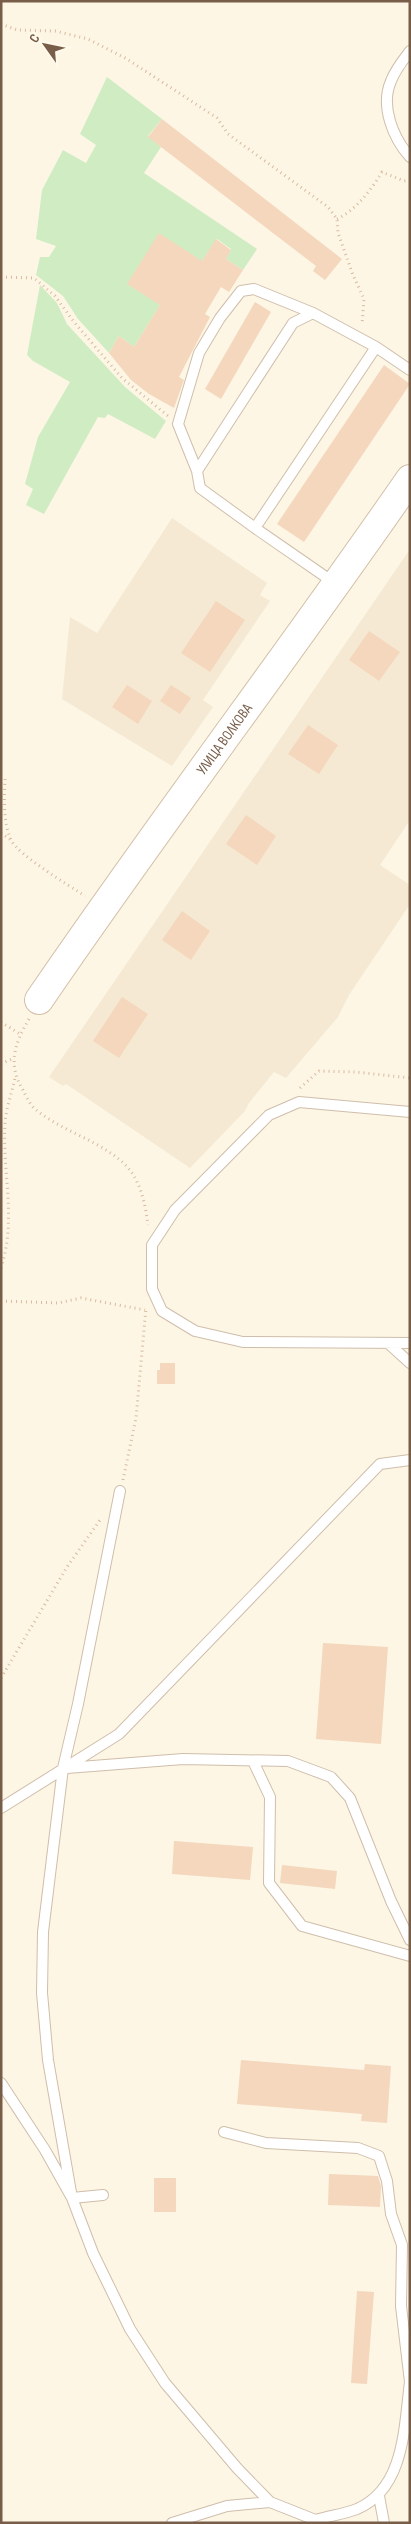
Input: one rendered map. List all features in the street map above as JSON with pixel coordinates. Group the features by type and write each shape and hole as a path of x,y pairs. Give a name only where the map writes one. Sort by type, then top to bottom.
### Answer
{"street":[{"name":"УЛИЦА ВОЛКОВА","path":"39,1000 103,906 337,584 410,479"}],"lane":[{"path":"410,51 390,82 387,102 390,123 398,144 410,157"},
{"path":"337,584 200,488 197,471 178,424 199,352 220,318 241,291 254,289 313,313 362,338 410,370"},
{"path":"197,471 293,323 313,313"},
{"path":"255,528 376,347"},
{"path":"410,1112 299,1102 269,1115 175,1210 152,1246 152,1289 162,1312 195,1331 243,1342 410,1343"},
{"path":"388,1343 410,1363"},
{"path":"1,1808 119,1734 380,1464 410,1460"},
{"path":"72,2198 48,2060 42,1993 43,1932 63,1768 78,1704 120,1491"},
{"path":"63,1768 183,1759 288,1761 331,1777 350,1798 391,1901 410,1940"},
{"path":"253,1761 270,1797 269,1883 302,1926 410,1956"},
{"path":"1,2083 45,2150 72,2198 93,2253 130,2329 164,2383 237,2468 270,2502 319,2521 357,2509 379,2496 391,2477 401,2449 410,2382 401,2306 402,2245 391,2214 387,2181 379,2156 358,2148 266,2142 224,2132"},
{"path":"72,2198 104,2195"},
{"path":"379,2496 384,2523"},
{"path":"172,2523 227,2506 270,2502"}],"path":[{"path":"1,24 18,30 55,31 88,39 127,59 217,118 228,134 328,207 337,219 338,233 364,299 362,338"},
{"path":"337,219 346,215 372,190 382,172 404,181 410,180"},
{"path":"1,277 34,278 55,296 74,322 122,378 178,424"},
{"path":"5,779 4,806 12,840"},
{"path":"1,833 12,840 44,868 103,906"},
{"path":"1,1268 7,1249 10,1216 6,1123 15,1077 14,1058 20,1034 39,1000"},
{"path":"1,1022 20,1034"},
{"path":"1,1064 14,1058"},
{"path":"298,1090 319,1072 356,1072 410,1078"},
{"path":"15,1077 34,1108 121,1160 134,1177 144,1198 152,1246"},
{"path":"1,1302 58,1302 81,1298 145,1310"},
{"path":"1,1678 67,1566 120,1491 136,1418 146,1301"}],"shaded area":[{"path":"172,518 267,583 260,595 270,601 203,700 213,707 172,766 62,699 70,617 97,633"},
{"path":"410,549 410,820 380,865 410,885 410,904 349,995 338,1017 286,1078 274,1072 249,1103 245,1111 190,1168 66,1084 63,1086 49,1077"}],"green space":[{"path":"107,77 162,119 148,136 161,147 144,173 257,249 243,270 226,259 231,249 217,239 202,261 160,305 134,347 119,336 109,353 78,319 63,296 36,275 40,257 49,257 56,246 36,239 42,190 63,150 86,163 96,145 80,134"},
{"path":"40,285 57,303 67,324 125,387 166,421 155,439 108,414 105,418 98,417 44,514 26,505 33,489 25,484 38,437 70,382 33,361 27,355"}],"building":[{"path":"162,119 342,259 325,280 313,271 316,266 148,137"},
{"path":"159,233 202,261 216,239 231,250 226,259 243,270 229,292 221,287 205,314 210,317 179,377 184,380 174,408 149,394 131,380 109,353 119,336 134,347 160,305 127,284"},
{"path":"255,302 271,312 221,399 205,389"},
{"path":"384,365 410,384 304,542 277,524"},
{"path":"216,601 245,620 210,672 181,653"},
{"path":"369,631 400,652 379,681 349,660"},
{"path":"127,685 152,701 138,724 112,707"},
{"path":"171,685 191,698 180,714 160,701"},
{"path":"308,725 338,745 319,774 288,754"},
{"path":"246,815 276,836 257,865 226,844"},
{"path":"182,911 210,931 191,960 162,940"},
{"path":"122,997 148,1014 119,1058 93,1041"},
{"path":"160,1363 175,1363 175,1384 157,1384 157,1370 160,1370"},
{"path":"323,1643 388,1647 381,1744 316,1739"},
{"path":"174,1841 253,1847 250,1880 172,1874"},
{"path":"282,1865 337,1871 335,1889 280,1883"},
{"path":"241,2060 364,2070 365,2064 391,2066 387,2123 361,2121 362,2114 237,2104"},
{"path":"329,2174 378,2176 381,2186 380,2207 328,2205"},
{"path":"154,2178 176,2178 176,2212 154,2212"},
{"path":"357,2291 374,2292 367,2384 351,2383"}]}
